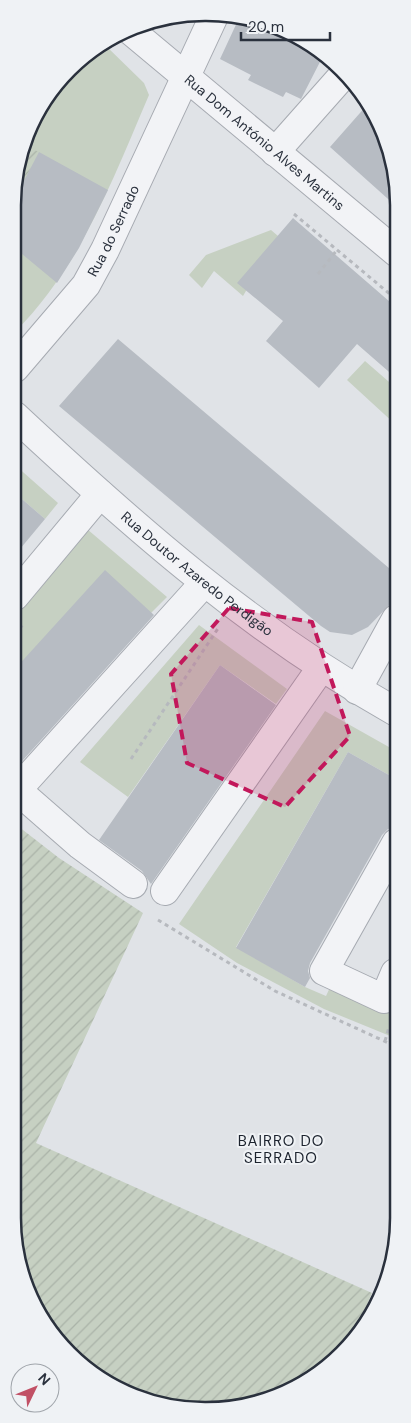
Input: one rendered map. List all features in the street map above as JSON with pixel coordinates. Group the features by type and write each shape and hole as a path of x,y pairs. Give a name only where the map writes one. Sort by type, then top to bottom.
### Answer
{"street":[{"name":"Rua do Serrado","path":"21,362 86,285 105,250 211,21"},
{"name":"Rua Dom António Alves Martins","path":"135,35 390,247"},
{"path":"275,152 340,79"},
{"name":"Rua Doutor Azaredo Perdigão","path":"21,422 100,494 233,606 322,668 390,709"},
{"path":"21,589 100,494"},
{"path":"21,786 204,583"},
{"path":"356,690 390,630"},
{"path":"165,891 322,668"},
{"path":"21,793 80,845 133,884"},
{"path":"390,854 324,971 384,999 390,985"}],"path":[{"path":"294,214 390,294"},
{"path":"318,274 337,250"},
{"path":"131,759 233,606"},
{"path":"152,916 275,991 390,1044"}],"highlighted area":[{"path":"229,608 312,622 350,736 285,807 187,763 171,674"}],"green space":[{"path":"109,49 144,83 149,95 93,220 59,278 21,325 21,206 23,181 31,146 40,124 59,93 75,75"},
{"path":"30,148 39,152 23,183"},
{"path":"271,230 278,236 243,296 214,271 202,288 189,275 206,255"},
{"path":"365,361 390,383 390,419 347,380"},
{"path":"21,470 58,503 45,519 21,498"},
{"path":"87,529 167,597 151,613 21,667 21,604"},
{"path":"199,625 287,689 276,704 220,665 128,797 80,762"},
{"path":"325,711 390,748 390,776 348,752 236,947 305,987 326,996 333,981 390,1008 390,1036 324,1009 237,963 179,924"},
{"path":"21,828 59,858 143,913 36,1143 372,1293 365,1309 352,1330 318,1364 276,1388 230,1400 206,1402 181,1400 135,1388 93,1364 59,1330 40,1299 31,1277 23,1242 21,1218"}],"building":[{"path":"236,24 276,35 298,46 320,61 301,99 286,92 283,97 248,80 251,75 220,59"},
{"path":"363,110 380,146 388,181 390,200 330,147"},
{"path":"39,152 108,190 79,248 57,283 21,253 23,183"},
{"path":"293,218 390,302 390,373 357,344 319,388 266,341 283,321 237,283"},
{"path":"118,339 390,569 390,604 368,627 352,635 330,632 59,406"},
{"path":"21,498 45,519 21,548"},
{"path":"105,570 154,615 21,762 21,662"},
{"path":"220,665 276,705 151,884 142,871 99,840"},
{"path":"348,752 390,776 390,828 382,835 310,963 308,971 310,978 305,987 236,948"}],"district":[{"name":"BAIRRO DO SERRADO","path":"281,1150"}]}
